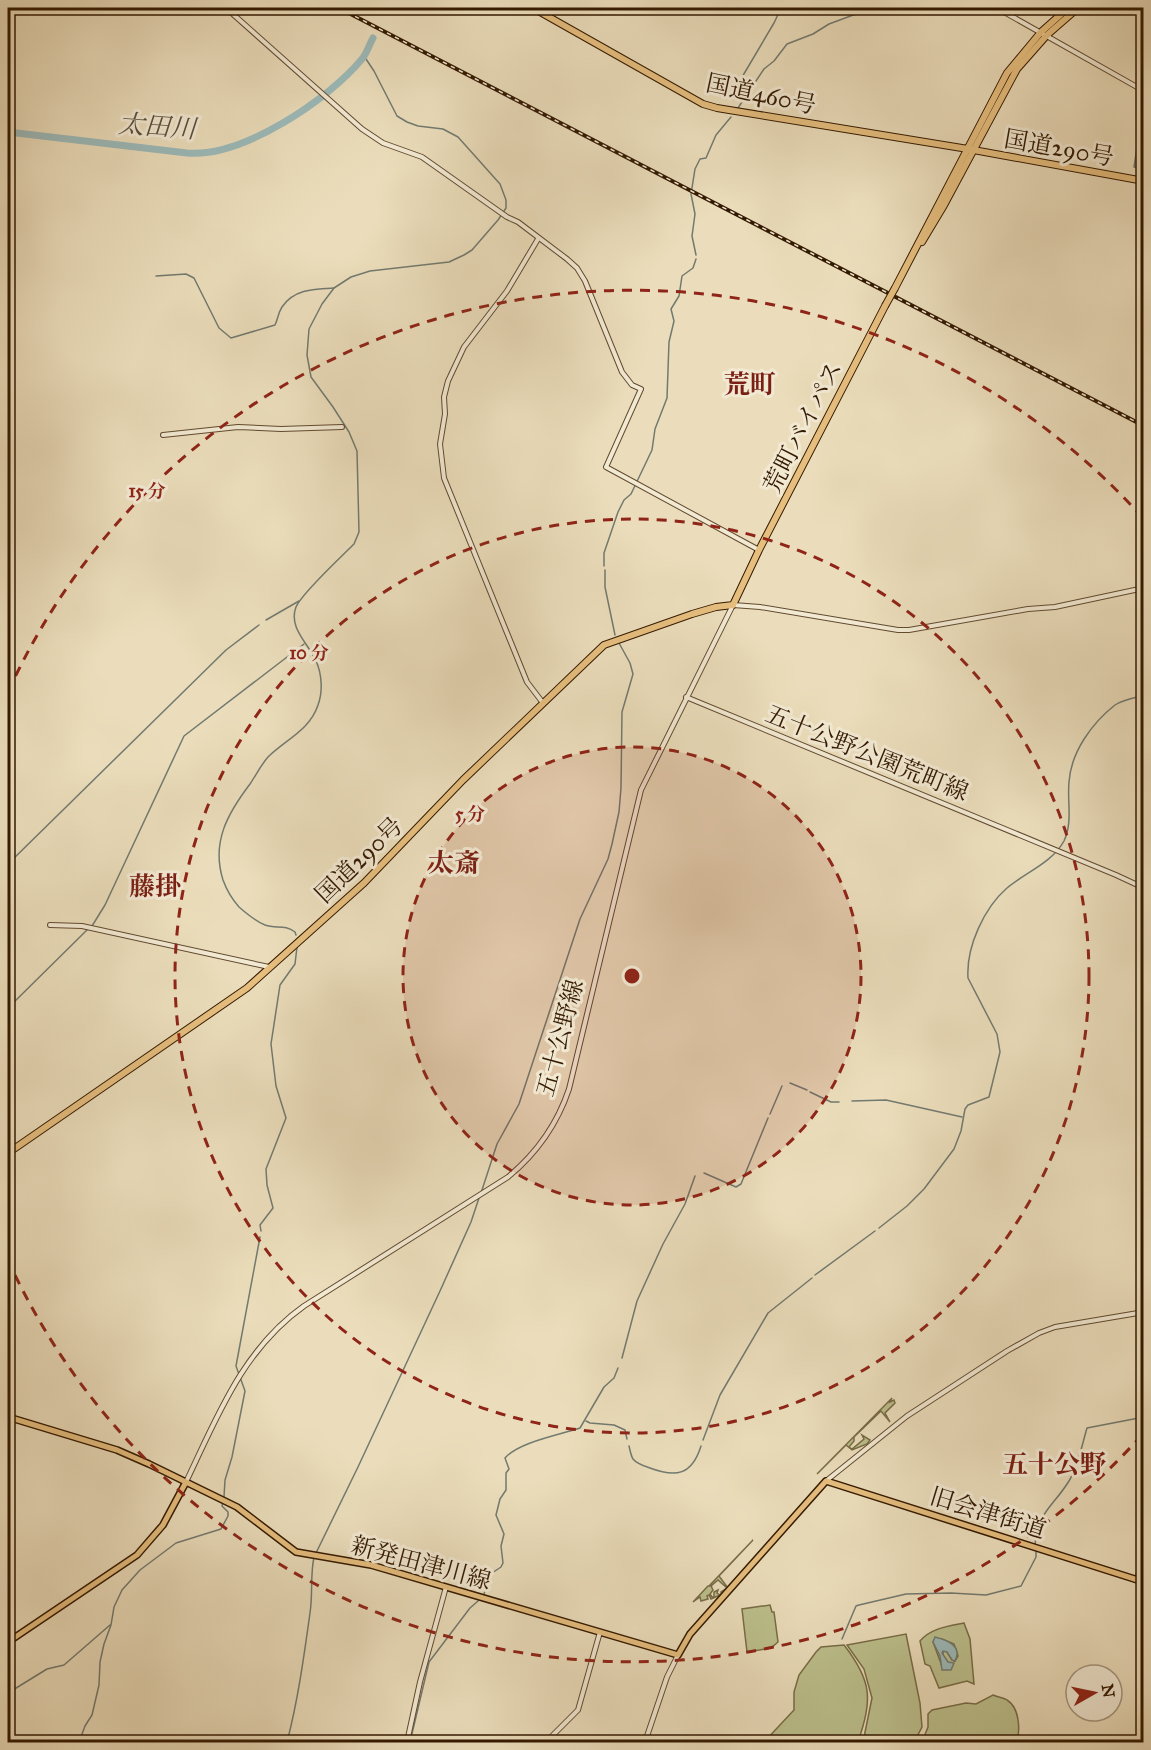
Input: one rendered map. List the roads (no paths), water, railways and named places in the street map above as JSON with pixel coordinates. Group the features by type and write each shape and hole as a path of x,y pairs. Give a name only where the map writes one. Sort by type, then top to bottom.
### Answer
{"highway":[{"name":"国道460号","path":"533,8 703,104 971,150"},
{"path":"1044,33 1068,8"},
{"path":"1044,33 1078,8"},
{"name":"荒町バイパス","path":"733,605 885,306 938,217 971,150 1012,78 1044,33"},
{"name":"国道290号","path":"971,150 1143,181"},
{"name":"国道290号","path":"8,1153 247,988 364,883 463,780 609,642 692,614 733,605"}],"main road":[{"name":"新発田津川線","path":"8,1417 117,1450 186,1482 237,1507 296,1552 371,1565 678,1654"},
{"path":"678,1654 690,1634 826,1481"},
{"name":"旧会津街道","path":"826,1481 1141,1581"},
{"path":"8,1642 137,1555 163,1525 186,1482"},
{"path":"1141,1581 1143,1560"}],"street":[{"path":"226,8 379,141 422,157 498,211 518,222 577,268 585,281 622,372 632,385 641,389 606,468 759,550"},
{"path":"997,8 1143,91"},
{"path":"537,238 507,291 464,347 448,381 444,397 445,414 440,444 444,478 527,682 543,703"},
{"path":"163,435 238,427 302,429 342,427"},
{"path":"733,605 760,607 909,630 1028,609 1054,607 1143,588"},
{"name":"五十公野線","path":"186,1482 233,1385 250,1359 276,1328 304,1306 508,1177 545,1139 560,1112 568,1089 640,790 733,605"},
{"name":"五十公野公園荒町線","path":"686,698 1143,888"},
{"path":"50,925 82,926 270,968"},
{"path":"826,1481 907,1416 1039,1333 1055,1327 1143,1312"},
{"path":"407,1743 420,1682 446,1587"},
{"path":"546,1743 578,1710 600,1632"},
{"path":"645,1743 667,1677 678,1654"}],"water":[{"path":"1143,109 1143,169 1134,167"},
{"path":"935,1637 953,1644 957,1651 955,1661 947,1652 942,1653 948,1662 954,1663 951,1670 942,1670 940,1656 933,1642"}],"waterway":[{"path":"735,89 781,8"},
{"path":"738,108 764,69 774,61 787,44 813,34 829,24 864,11 882,8"},
{"name":"太田川","path":"8,132 187,153 209,152 233,146 282,123 328,92 362,59 373,38"},
{"path":"296,935 288,928 261,923 239,907 223,880 219,853 220,841 229,817 263,763 303,728 318,705 321,694 321,677 313,655 300,636 294,615 299,601 354,544 359,532 357,451 349,432 311,377 307,355 309,329 322,304 334,288 351,277 370,271 449,262 472,250 506,208 506,200 500,184 458,137 443,129 418,126 397,116 364,56"},
{"path":"696,255 692,236 695,214 691,194 695,169 700,159 706,158 716,135 731,117"},
{"path":"604,566 604,553 618,512 624,500 631,494 652,450 655,429 667,398 669,342 674,321 671,309 679,296 682,276 693,268 696,259"},
{"path":"156,276 186,274 194,278 219,328 231,338 275,325 282,307 298,293 334,288"},
{"path":"605,570 605,587 615,635"},
{"path":"266,620 299,601"},
{"path":"8,864 226,650 259,625"},
{"path":"481,1193 497,1144 519,1104 580,919 608,859 612,844 619,812 621,788 622,712 633,674 619,643"},
{"path":"92,926 105,905 184,736 304,644"},
{"path":"879,1228 924,1189 954,1149 968,1105 989,1097 1000,1052 997,1034 968,978 970,954 978,929 999,896 1014,882 1046,861 1064,841 1069,819 1071,771 1078,749 1091,729 1118,703 1144,697"},
{"path":"8,1008 88,929"},
{"path":"261,1231 260,1225 273,1208 267,1185 266,1169 286,1118 276,1086 271,1044 280,985 295,964 297,947"},
{"path":"790,1083 807,1090"},
{"path":"770,1114 782,1086"},
{"path":"810,1092 831,1102 839,1102"},
{"path":"852,1101 886,1100 962,1117"},
{"path":"704,1173 736,1187 741,1184 768,1118"},
{"path":"622,1358 637,1301 663,1244 685,1204 695,1176"},
{"path":"316,1553 440,1291 471,1222 479,1198"},
{"path":"815,1275 875,1231"},
{"path":"224,1497 225,1480 245,1391 236,1366 260,1237"},
{"path":"703,1440 720,1395 768,1313 812,1278"},
{"path":"484,1594 492,1573 503,1563 501,1546 504,1534 496,1515 500,1499 506,1490 506,1473 509,1469 505,1458 511,1452 529,1443 580,1428 604,1387 614,1378 618,1368"},
{"path":"1035,1546 1042,1517 1072,1475 1087,1428 1144,1417"},
{"path":"586,1421 614,1425 625,1430 627,1439"},
{"path":"629,1446 632,1458 639,1464 668,1473 682,1472 688,1468 701,1446"},
{"path":"79,1742 92,1715 99,1685 104,1644 111,1625 114,1607 122,1590 140,1570 176,1543 221,1529 228,1516 228,1512 222,1506 223,1502"},
{"path":"842,1639 856,1606 859,1605 906,1594 986,1595 1021,1586 1036,1557 1036,1551"},
{"path":"287,1742 298,1694 311,1606 314,1557"},
{"path":"410,1742 429,1662 470,1608 478,1601"},
{"path":"8,1693 47,1669 64,1665 110,1625"}],"railway":[{"path":"339,8 1144,426"}],"district":[{"name":"荒町","path":"750,384"},
{"name":"太斎","path":"454,863"},
{"name":"藤掛","path":"155,886"},
{"name":"五十公野","path":"1054,1464"}]}
